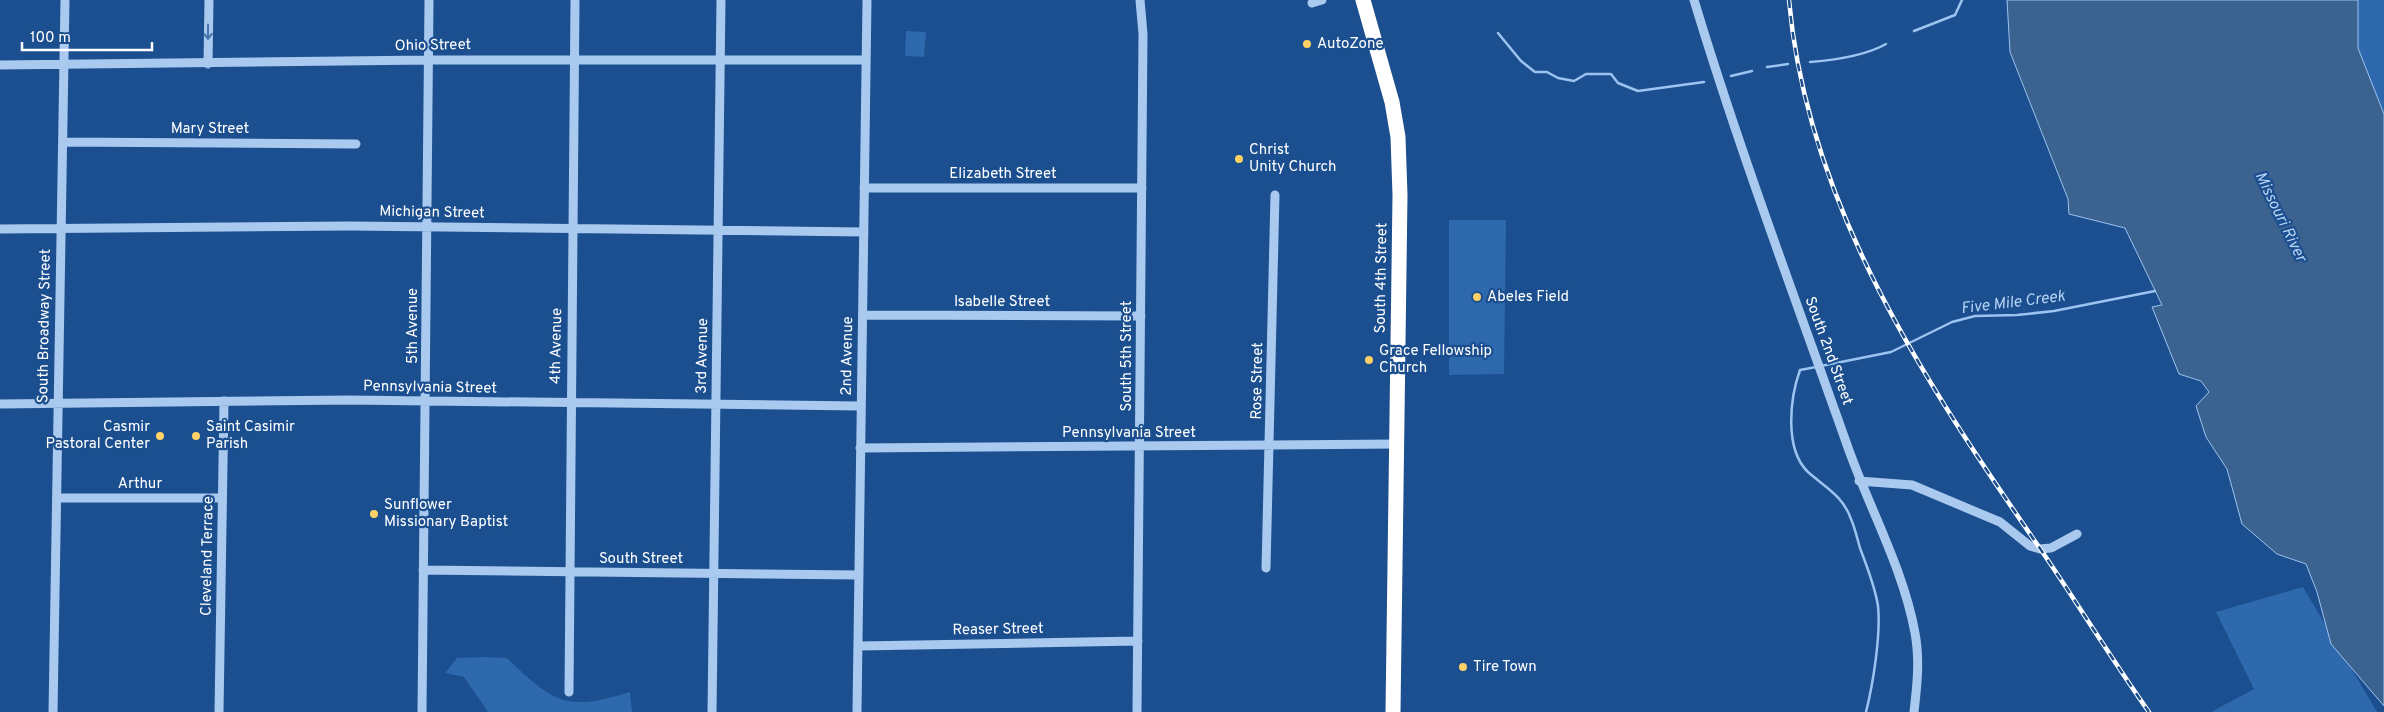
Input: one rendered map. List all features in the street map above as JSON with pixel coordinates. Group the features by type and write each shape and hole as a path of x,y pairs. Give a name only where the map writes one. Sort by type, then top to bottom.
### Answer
{"highway":[{"name":"South 4th Street","path":"1363,0 1385,70 1398,137 1400,195 1393,712"}],"street":[{"name":"South Broadway Street","path":"53,712 65,0"},
{"path":"208,64 209,0"},
{"name":"5th Avenue","path":"422,712 429,0"},
{"name":"4th Avenue","path":"569,692 570,403 575,0"},
{"name":"3rd Avenue","path":"712,712 721,0"},
{"name":"2nd Avenue","path":"857,712 867,0"},
{"name":"South 5th Street","path":"1137,712 1141,447 1143,34 1140,0"},
{"path":"1312,4 1322,0"},
{"name":"South 2nd Street","path":"1694,0 1811,346 1859,480 1901,580 1916,635 1918,668 1914,712"},
{"name":"Ohio Street","path":"0,65 720,58 866,60"},
{"name":"Mary Street","path":"63,142 356,144"},
{"name":"Elizabeth Street","path":"864,188 1142,188"},
{"name":"Rose Street","path":"1266,568 1275,195"},
{"name":"Michigan Street","path":"0,229 427,227 864,232"},
{"name":"Isabelle Street","path":"863,315 1141,316"},
{"name":"Cleveland Terrace","path":"219,712 224,401"},
{"name":"Pennsylvania Street","path":"0,404 426,401 860,406"},
{"name":"Pennsylvania Street","path":"860,448 1397,444"},
{"path":"1859,480 1912,485 2000,522 2035,548 2051,548 2077,534"},
{"name":"Arthur","path":"58,498 222,498"},
{"name":"South Street","path":"423,570 859,576"},
{"name":"Reaser Street","path":"859,646 1138,641"}],"shaded area":[{"path":"2358,0 2384,0 2384,114 2358,48"},
{"path":"906,31 926,32 924,57 905,56"},
{"name":"Abeles Field","path":"1449,220 1506,220 1504,374 1449,375"},
{"path":"2303,587 2377,712 2211,712 2254,689 2216,612"},
{"path":"457,658 507,658 537,685 550,694 562,699 575,702 590,701 630,692 632,712 488,712 464,677 445,673"}],"water":[{"name":"Missouri River","path":"2007,0 2358,0 2358,48 2384,114 2384,706 2331,644 2317,592 2306,564 2277,554 2242,524 2227,469 2206,437 2196,406 2209,392 2201,381 2179,374 2152,307 2162,305 2125,228 2069,214 2068,199 2010,52"}],"waterway":[{"path":"1914,31 1955,15 1962,0"},
{"path":"1498,33 1521,61 1535,72 1547,72 1558,78 1574,81 1586,74 1611,74 1618,83 1638,91 1704,82"},
{"path":"1810,62 1839,59 1886,44"},
{"path":"1767,67 1788,64"},
{"path":"1731,76 1752,71"},
{"name":"Five Mile Creek","path":"1821,366 1891,352 1952,322 1975,316 2017,315 2054,311 2155,291"},
{"name":"Five Mile Creek","path":"1816,367 1800,370 1796,381 1792,409 1792,437 1800,462 1808,472 1838,498 1848,511 1875,591 1879,618 1877,645 1874,674 1866,712"}],"railway":[{"path":"1789,0 1800,76 1820,149 1846,220 1878,288 1954,421 2149,712"}],"place":[{"name":"AutoZone","path":"1307,44"},
{"name":"Christ Unity Church","path":"1239,159"},
{"name":"Abeles Field","path":"1477,297"},
{"name":"Grace Fellowship Church","path":"1369,360"},
{"name":"Casmir Pastoral Center","path":"160,436"},
{"name":"Saint Casimir Parish","path":"196,436"},
{"name":"Sunflower Missionary Baptist","path":"374,514"},
{"name":"Tire Town","path":"1463,667"}]}
